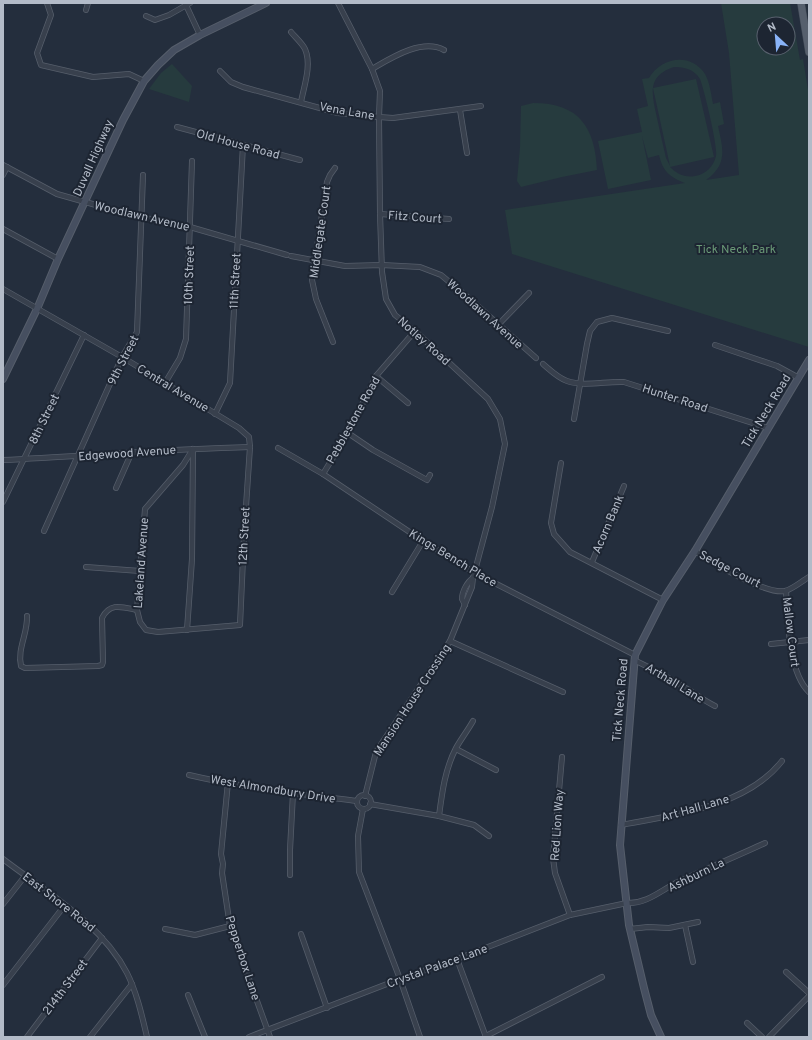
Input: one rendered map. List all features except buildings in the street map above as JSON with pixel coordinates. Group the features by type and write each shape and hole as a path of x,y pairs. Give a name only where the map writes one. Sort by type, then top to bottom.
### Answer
{"main road":[{"path":"801,3 809,52"}],"street":[{"path":"47,3 51,15 37,53 41,65 93,76 129,74 144,81"},
{"path":"86,10 88,3"},
{"name":"Duvall Highway","path":"3,379 37,309 58,259 123,120 144,81 174,50 200,35 266,3"},
{"name":"Notley Road","path":"338,3 372,69 380,91 378,117 380,214 382,265 386,299 395,315 415,331 488,399 500,419 505,444 492,507 475,573"},
{"path":"146,16 154,20 169,15 187,4 200,35"},
{"path":"290,32 304,48 307,58 306,78 301,102"},
{"path":"372,69 414,48 433,46 444,50"},
{"name":"Vena Lane","path":"220,71 231,82 243,87 338,113 393,118 481,106"},
{"path":"460,110 467,153"},
{"name":"Old House Road","path":"177,127 300,160"},
{"name":"11th Street","path":"215,414 230,383 243,145"},
{"name":"10th Street","path":"165,383 180,358 186,339 192,161"},
{"path":"3,175 5,166"},
{"name":"Woodlawn Avenue","path":"5,166 57,194 142,218 161,220 190,227 238,242 289,255 346,266 382,265 420,268 441,275 470,298 536,358"},
{"name":"Middlegate Court","path":"334,342 316,299 312,280 327,182 335,168"},
{"name":"9th Street","path":"44,531 122,357 137,332 143,175"},
{"name":"Fitz Court","path":"380,214 449,219"},
{"path":"3,229 58,259"},
{"name":"Central Avenue","path":"3,289 122,357 215,414 249,437 250,448"},
{"path":"498,325 529,293"},
{"path":"574,419 590,331 597,322 612,318 668,331"},
{"name":"Pebblestone Road","path":"322,474 348,433 376,376 415,331"},
{"name":"8th Street","path":"3,502 84,335"},
{"path":"715,345 777,366 799,378"},
{"name":"Tick Neck Road","path":"661,1037 652,1015 644,988 630,929 620,845 634,657 663,600 695,551 809,360"},
{"path":"544,364 566,381 580,384"},
{"path":"376,376 408,403"},
{"name":"Hunter Road","path":"580,384 612,381 624,382 768,428"},
{"path":"348,433 373,450 428,480 430,475"},
{"name":"Edgewood Avenue","path":"3,460 130,454 193,449 250,448"},
{"name":"12th Street","path":"187,630 240,625 250,448"},
{"name":"Kings Bench Place","path":"278,448 322,474 423,541 475,573 634,657"},
{"path":"187,630 192,559 193,449"},
{"name":"Lakeland Avenue","path":"187,630 158,632 146,630 140,622 137,610 145,509 183,465 193,449"},
{"path":"116,488 130,454"},
{"path":"561,463 551,523 554,534 570,552 592,562 663,600"},
{"name":"Acorn Bank","path":"592,562 624,486"},
{"path":"392,592 423,541"},
{"name":"Sedge Court","path":"695,551 712,562 750,582 777,591 786,591"},
{"path":"86,567 140,571"},
{"name":"Mansion House Crossing","path":"365,796 376,752 450,641 465,605 462,599 468,581 473,578 475,573"},
{"path":"786,591 809,577"},
{"name":"Mallow Court","path":"786,591 790,642 796,671 798,679 804,688 809,692"},
{"path":"28,616 27,630 21,647 21,666 26,668 98,666 102,665 104,662 102,618 105,613 108,609 116,606 137,610"},
{"path":"771,644 809,640"},
{"path":"450,641 562,692"},
{"name":"Arthall Lane","path":"634,657 690,691 700,699 715,706"},
{"path":"439,816 444,779 456,749 473,721"},
{"path":"456,749 496,770"},
{"name":"Red Lion Way","path":"562,757 553,858 555,873 570,915"},
{"name":"Art Hall Lane","path":"621,825 680,814 727,800 755,786 774,771 782,761"},
{"name":"West Almondbury Drive","path":"189,775 293,793 357,801"},
{"name":"Pepperbox Lane","path":"228,782 221,854 222,873 230,926 270,1037"},
{"path":"290,875 293,793"},
{"path":"363,809 359,807 357,801 361,796 368,798 370,804"},
{"path":"370,804 439,816 474,825 489,836"},
{"path":"363,809 367,808 370,804"},
{"path":"363,809 358,836 358,872 400,979 420,1037"},
{"name":"Ashburn La","path":"627,904 634,904 651,898 678,882 765,843"},
{"name":"East Shore Road","path":"3,859 65,905 86,922 102,938 122,964 132,984 147,1037"},
{"path":"3,904 25,876"},
{"name":"Crystal Palace Lane","path":"249,1037 570,915 627,904"},
{"path":"3,985 65,905"},
{"path":"630,929 648,927 669,928 698,922"},
{"path":"685,925 693,962"},
{"path":"165,929 195,935 230,926"},
{"path":"301,934 327,1008"},
{"name":"214th Street","path":"27,1037 102,938"},
{"path":"457,959 486,1037 602,977"},
{"path":"769,1037 809,995 786,972"},
{"path":"90,1037 132,984"},
{"path":"188,995 205,1037"},
{"path":"747,1023 762,1037"}],"green space":[{"name":"Tick Neck Park","path":"721,3 790,3 792,16 756,16 756,56 796,56 796,37 800,60 803,59 809,96 809,347 512,254 505,210 685,183 671,176 665,170 659,155 648,158 642,136 651,180 608,189 598,141 642,132 637,109 648,106 642,79 649,78 661,65 668,62 684,60 692,62 699,67 705,74 708,81 713,104 720,102 724,124 718,126 722,149 721,162 713,174 706,180 739,175 729,53","holes":["674,67 688,69 695,73 700,79 710,118 716,151 715,160 702,174 685,176 675,172 670,167 714,157 696,79 653,88 655,81 665,71","653,88 670,166 666,158 655,110"]},
{"path":"172,64 192,86 189,102 149,89 161,73"},
{"path":"533,103 562,107 582,120 593,141 597,170 521,187 517,181 521,106"}]}
